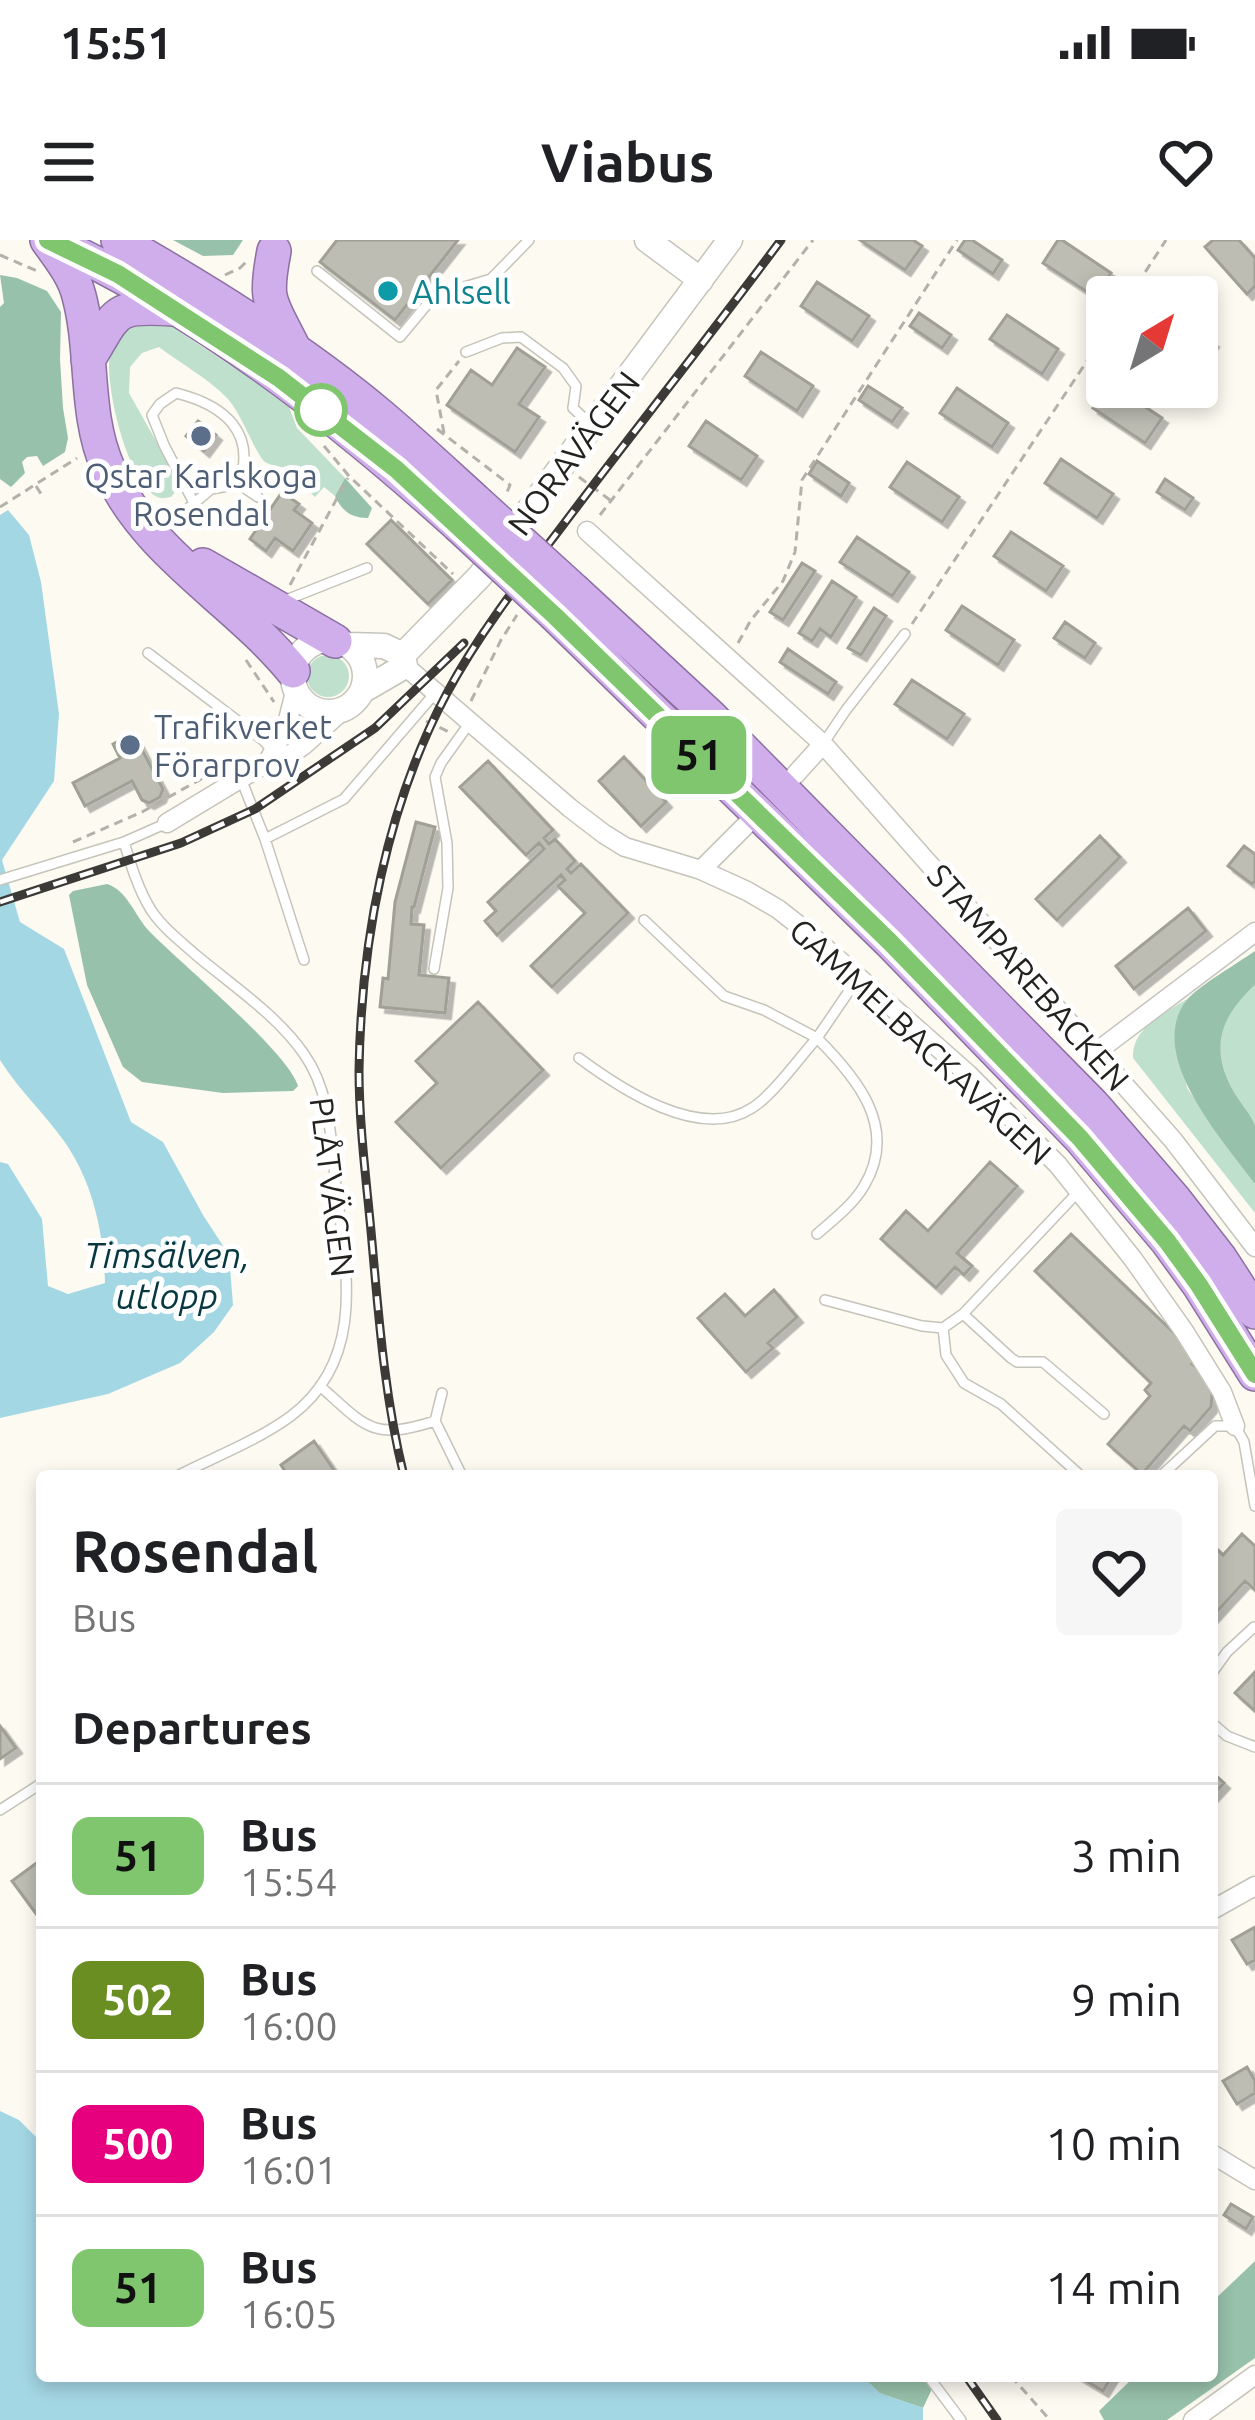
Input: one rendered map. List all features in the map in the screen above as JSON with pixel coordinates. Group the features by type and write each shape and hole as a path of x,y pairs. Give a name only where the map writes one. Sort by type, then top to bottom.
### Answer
{"highway":[{"path":"118,240 296,353 377,413 553,603 1080,1138 1167,1241 1255,1374"},
{"path":"88,360 116,314 241,282 269,249"},
{"path":"269,249 270,304 296,353"},
{"path":"43,250 118,274 197,290 279,378 396,469 468,514"},
{"path":"43,250 68,269 79,292 97,441 142,523 179,566 342,643"},
{"path":"553,603 710,716 1094,1106 1175,1200 1255,1312"},
{"path":"264,609 263,636 294,681"}],"street":[{"path":"647,240 701,280"},
{"name":"NORAVÄGEN","path":"353,700 404,660 479,576 730,240"},
{"name":"STAMPAREBACKEN","path":"587,531 823,744 1173,1140 1255,1247"},
{"path":"167,823 270,756 287,724 294,681 306,649 316,642 384,646 404,660"},
{"path":"270,756 285,758 353,700 365,679 363,666 342,643"},
{"name":"GAMMELBACKAVÄGEN","path":"404,660 570,808 614,840 701,871 778,909 912,1023 1000,1105 1079,1191 1184,1330 1222,1392 1235,1426"},
{"path":"294,681 312,709 325,712 353,700"},
{"path":"795,775 823,744"},
{"path":"701,871 748,823"},
{"path":"1095,1053 1255,932"},
{"path":"1218,1907 1255,1886"},
{"path":"1218,2158 1247,2175 1255,2157"},
{"path":"1193,2420 1255,2375"}],"lane":[{"path":"317,271 400,337 434,296 491,279 529,240"},
{"path":"466,352 502,338 521,337 563,368 576,386 573,408 593,427"},
{"path":"194,503 152,415 176,393 215,408 233,424 247,462 239,484"},
{"path":"155,536 211,489 239,484 258,497"},
{"path":"264,609 368,568"},
{"path":"823,744 904,634"},
{"path":"148,652 263,740 270,756"},
{"path":"265,839 344,799 436,692"},
{"path":"434,969 448,888 447,843 435,777 467,718"},
{"path":"241,779 304,960"},
{"path":"0,880 124,842 167,823"},
{"name":"PLÅTVÄGEN","path":"124,842 140,888 166,929 290,1036 316,1073 324,1094 346,1267 347,1311 339,1352 320,1387"},
{"path":"644,920 724,996 817,1038 859,1084 874,1111 878,1139 863,1187 817,1234"},
{"path":"579,1058 621,1089 675,1111 702,1119 730,1118 754,1107 817,1038 858,978"},
{"path":"825,1300 943,1328 963,1314 1079,1191"},
{"path":"963,1314 1010,1358 1043,1362 1104,1414"},
{"path":"943,1328 946,1355 964,1384 1001,1404 1074,1470"},
{"path":"189,1470 275,1426 320,1387 372,1429 407,1430 435,1421"},
{"path":"442,1393 435,1421 459,1470"},
{"path":"1167,1470 1215,1426 1235,1426 1244,1442 1255,1506"},
{"path":"1218,1664 1254,1627"},
{"path":"1218,1728 1255,1748"},
{"path":"0,1810 36,1787"},
{"path":"932,2382 961,2420"}],"path":[{"path":"587,531 813,240"},
{"path":"729,661 751,620 783,581 795,552 802,480 957,240"},
{"path":"1143,276 1166,240"},
{"path":"197,290 269,249"},
{"path":"0,255 43,250"},
{"path":"444,434 436,390 466,352"},
{"path":"904,634 1086,362"},
{"path":"322,440 349,476 452,574 463,566"},
{"path":"0,507 84,454"},
{"path":"564,466 611,501"},
{"path":"264,609 349,476"},
{"path":"35,484 44,496"},
{"path":"417,717 452,733 467,718 501,640 553,603"},
{"path":"70,843 142,812 220,769"},
{"path":"1017,2382 1050,2420"}],"green space":[{"path":"173,240 243,240 233,255 203,256"},
{"path":"0,275 47,291 61,312 60,359 68,438 65,452 43,466 37,456 27,457 22,462 25,473 11,487 0,479 0,307 4,303"},
{"path":"125,318 160,319 289,407 297,428 345,478 335,496 324,487 315,497 295,472 265,462 227,398 159,347 142,353 130,367 129,393 178,480 171,497 154,495 127,452 109,376 112,346"},
{"path":"345,478 372,508 368,518 344,510 335,496"},
{"path":"328,655 343,661 349,676 343,691 328,697 313,691 307,676 313,661"},
{"path":"107,884 275,1052 298,1086 293,1091 223,1093 142,1082 123,1067 87,985 69,895"},
{"path":"1255,951 1255,985 1226,1022 1220,1048 1227,1078 1255,1126 1255,1184 1194,1097 1175,1047 1176,1023 1186,1001"},
{"path":"1255,985 1255,1126 1233,1091 1222,1063 1220,1037 1237,1003"},
{"path":"1187,999 1176,1026 1187,1088 1255,1184 1255,1213 1133,1058 1144,1030"},
{"path":"1255,2261 1255,2358 1167,2420 1104,2420 1099,2411 1129,2382 1218,2382 1218,2296"},
{"path":"868,2382 935,2382 923,2408 879,2393"}],"water":[{"name":"Timsälven, utlopp","path":"8,510 29,535 41,582 59,714 54,781 2,860 20,922 64,949 131,1122 163,1142 229,1255 233,1305 214,1332 180,1363 108,1394 0,1418 0,1162 8,1164 42,1219 48,1286 68,1294 105,1283 99,1227 74,1157 0,1060 0,515"},
{"path":"0,2111 19,2120 36,2137 36,2382 868,2382 879,2393 923,2408 923,2420 0,2420"}],"building":[{"name":"Ahlsell","path":"337,240 458,240 395,320 320,262"},
{"path":"860,240 913,240 922,246 905,270"},
{"path":"965,240 1002,260 993,274 958,250"},
{"path":"1062,240 1111,273 1086,276 1086,291 1043,263"},
{"path":"1213,240 1239,240 1255,258 1255,286 1247,294 1205,247"},
{"path":"817,282 869,316 852,341 801,306"},
{"path":"919,313 951,335 942,348 910,326"},
{"path":"1007,315 1058,349 1042,374 990,339"},
{"path":"517,348 545,367 519,404 539,417 515,452 447,405 471,370 492,385"},
{"path":"761,352 813,386 797,411 745,376"},
{"path":"868,386 902,408 892,422 859,400"},
{"path":"957,388 1008,423 992,447 940,413"},
{"path":"1093,408 1147,408 1162,418 1145,443"},
{"name":"Qstar Karlskoga Rosendal","path":"198,421 216,435 204,451 186,436"},
{"path":"706,421 757,456 741,480 689,446"},
{"path":"1061,459 1113,494 1097,518 1045,483"},
{"path":"817,461 849,483 841,496 809,474"},
{"path":"907,462 959,497 942,522 890,487"},
{"path":"1165,479 1193,498 1185,510 1157,492"},
{"path":"282,492 299,504 294,510 312,523 293,551 275,538 266,551 250,539"},
{"path":"391,520 452,580 428,604 367,544"},
{"path":"1011,532 1063,566 1046,591 994,556"},
{"path":"857,537 909,572 892,596 840,562"},
{"path":"802,563 815,571 783,620 770,612"},
{"path":"832,581 856,597 831,637 820,629 812,641 799,633"},
{"path":"962,606 1014,640 998,665 946,630"},
{"path":"874,608 886,616 861,655 848,648"},
{"path":"1065,622 1095,643 1085,658 1054,638"},
{"path":"788,649 836,682 828,694 780,662"},
{"path":"912,680 964,714 947,739 895,704"},
{"path":"133,733 163,789 160,797 149,803 142,800 132,781 85,806 73,783 120,758 113,744"},
{"path":"624,757 666,802 641,826 599,781"},
{"path":"488,761 553,830 544,838 549,844 555,839 575,861 567,869 571,873 581,864 628,913 552,987 531,966 585,913 558,886 565,880 561,875 497,935 485,921 496,911 488,902 544,849 539,843 526,855 460,787"},
{"path":"416,822 435,827 411,924 424,925 419,975 449,978 445,1013 380,1007 383,978 388,979 395,902"},
{"path":"1100,836 1120,857 1057,920 1036,899"},
{"path":"1244,846 1255,854 1252,884 1228,866"},
{"path":"1188,908 1206,931 1134,989 1116,966"},
{"path":"478,1002 543,1070 441,1168 396,1122 437,1083 416,1061"},
{"path":"990,1162 1017,1186 957,1253 972,1266 964,1275 955,1267 936,1288 881,1239 906,1211 928,1231"},
{"path":"1071,1234 1199,1357 1192,1364 1213,1382 1211,1407 1190,1431 1184,1426 1146,1470 1137,1470 1108,1444 1150,1396 1145,1390 1151,1383 1035,1271"},
{"path":"774,1290 797,1317 746,1372 698,1318 725,1294 745,1316"},
{"path":"314,1441 334,1470 284,1470 281,1465"},
{"path":"1242,1534 1255,1546 1255,1590 1245,1581 1218,1610 1218,1550 1223,1555"},
{"path":"1255,1672 1255,1711 1235,1693"},
{"path":"0,1726 16,1748 0,1759"},
{"path":"36,1863 36,1914 12,1881"},
{"path":"1255,1927 1255,1960 1247,1964 1232,1940"},
{"path":"1247,2067 1255,2093 1237,2104 1223,2081"},
{"path":"1231,2204 1253,2217 1246,2229 1224,2215"},
{"path":"1088,2382 1108,2382 1103,2391"}],"railway":[{"path":"403,1470 384,1360 359,1091 365,973 393,829 426,737 486,629 781,240"},
{"path":"0,902 181,843 255,809 375,728 464,643"},
{"path":"970,2382 997,2420"}],"bus line":[{"name":"51","path":"48,240 118,274 279,378 396,469 555,616 890,942 1080,1138 1167,1241 1255,1374"}],"place":[{"name":"Ahlsell","path":"388,291"},
{"name":"Qstar Karlskoga Rosendal","path":"201,436"},
{"name":"Trafikverket Förarprov","path":"130,745"}]}
